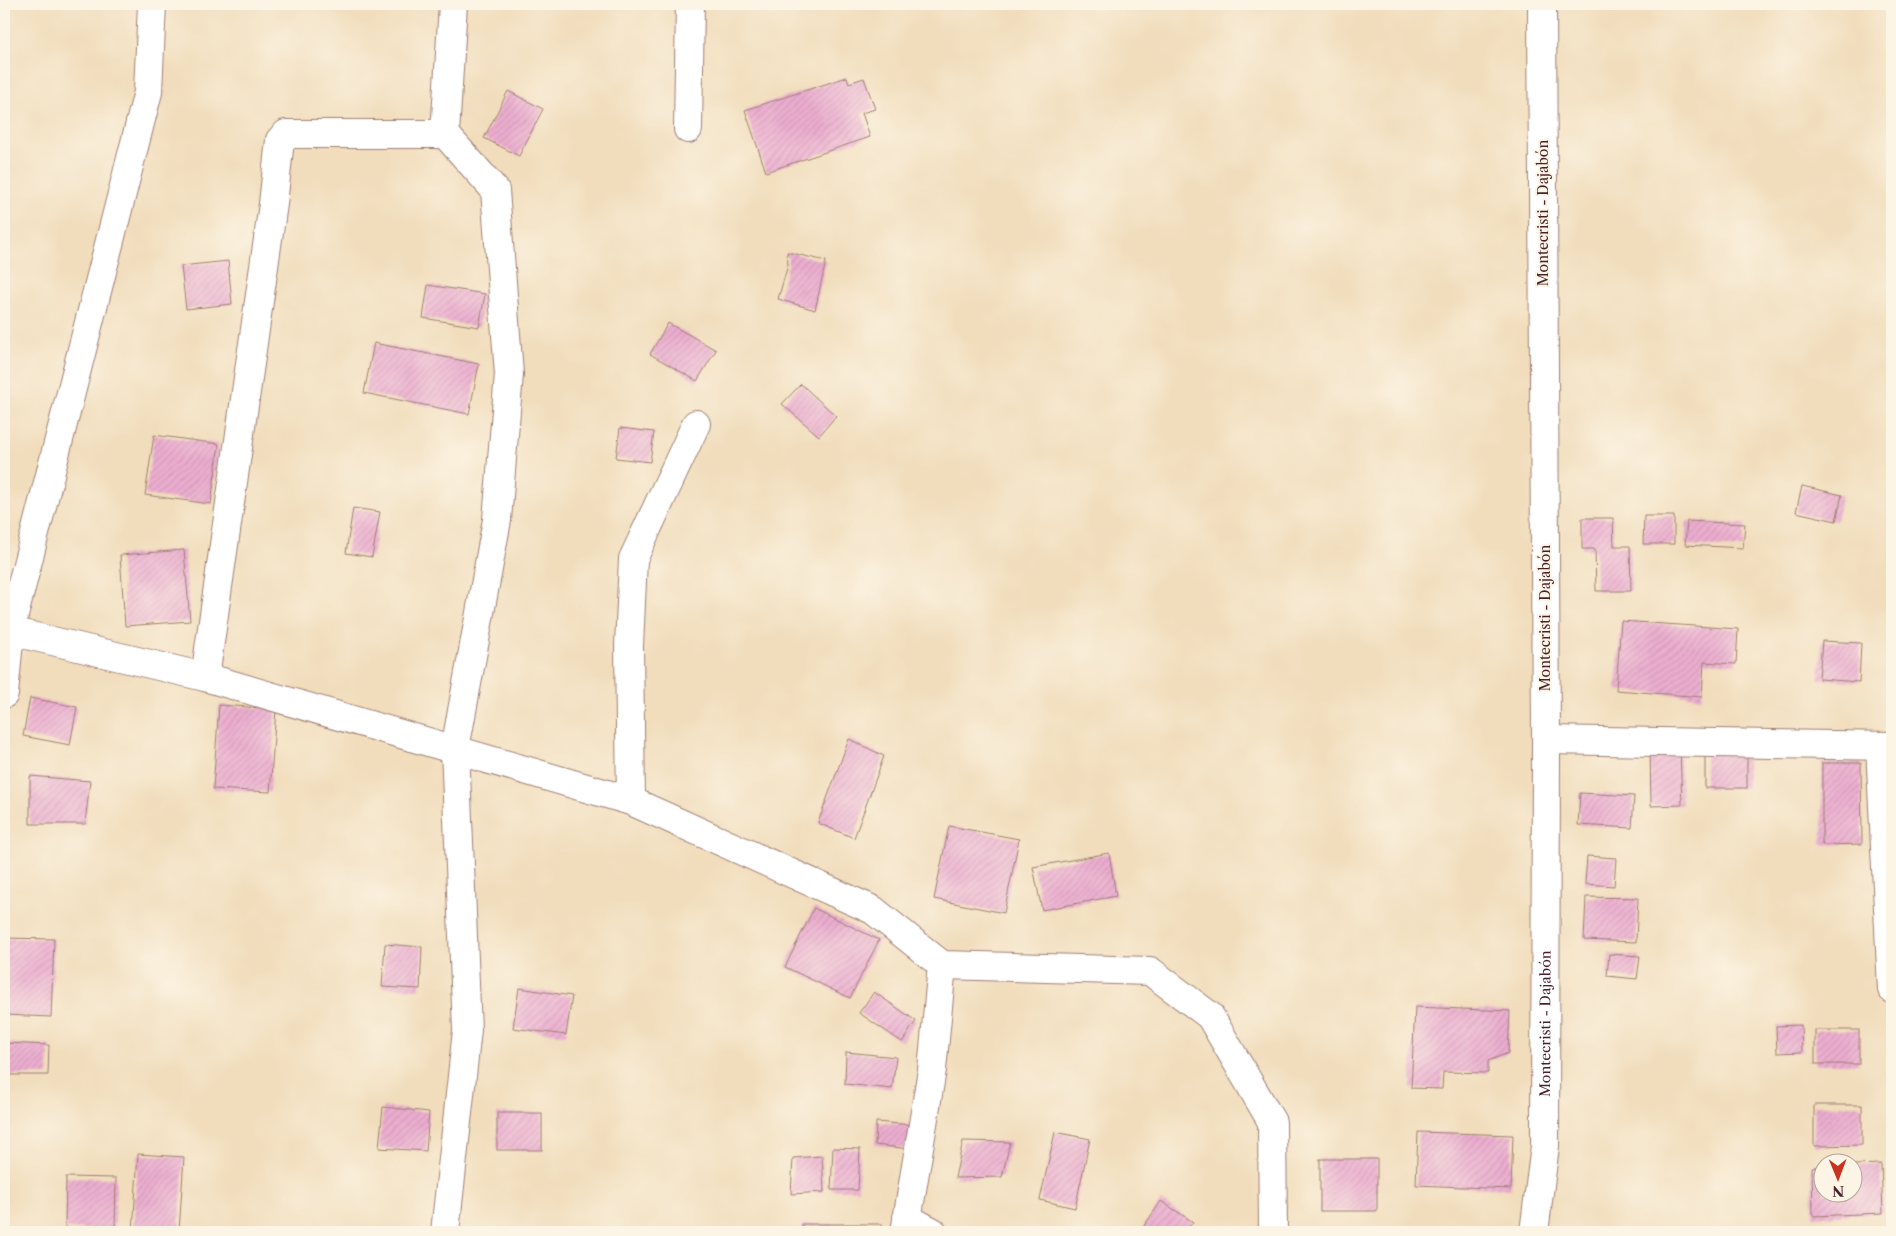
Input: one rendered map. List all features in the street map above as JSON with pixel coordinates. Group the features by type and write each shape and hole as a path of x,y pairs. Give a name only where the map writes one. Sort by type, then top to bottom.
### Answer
{"street":[{"path":"4,694 7,628 148,92 152,4"},
{"path":"445,1232 467,1030 454,749 497,520 509,374 495,190 445,134 454,4"},
{"path":"688,129 690,4"},
{"name":"Montecristi - Dajabón","path":"1534,1232 1545,1146 1546,740 1542,4"},
{"path":"205,677 272,214 280,140 286,134 445,134"},
{"path":"631,801 629,646 633,558 696,424"},
{"path":"7,628 205,677 631,801 873,910 942,965 1150,971 1210,1016 1272,1122 1273,1232"},
{"path":"1546,740 1886,746 1892,990"},
{"path":"934,1232 906,1225 932,1070 942,965"}],"building":[{"path":"847,77 849,83 864,78 875,109 862,113 870,137 766,172 745,110"},
{"path":"508,91 543,109 519,156 484,138"},
{"path":"787,252 826,261 815,310 778,299 788,265"},
{"path":"228,261 232,304 186,309 181,266"},
{"path":"428,285 485,294 479,327 423,318"},
{"path":"668,323 716,350 697,381 650,354"},
{"path":"374,343 479,364 469,414 364,393"},
{"path":"801,384 836,416 819,436 782,404"},
{"path":"620,428 654,432 650,462 616,458"},
{"path":"154,435 219,444 211,504 145,495"},
{"path":"1802,486 1842,495 1836,521 1796,512"},
{"path":"353,508 380,512 372,557 346,553"},
{"path":"1644,516 1674,516 1674,544 1643,544"},
{"path":"1582,518 1613,518 1614,546 1630,546 1631,591 1596,591 1595,549 1582,549"},
{"path":"1687,521 1745,524 1743,548 1685,545"},
{"path":"184,550 190,621 125,626 120,555"},
{"path":"1621,621 1738,629 1736,664 1704,662 1702,697 1616,690"},
{"path":"1822,641 1861,643 1859,682 1819,679"},
{"path":"30,698 77,707 70,745 23,736"},
{"path":"219,705 276,709 270,792 213,789"},
{"path":"849,739 884,756 854,838 818,823"},
{"path":"1705,746 1747,746 1747,788 1705,788"},
{"path":"1650,747 1680,747 1682,805 1651,806"},
{"path":"1822,763 1861,763 1862,844 1822,845"},
{"path":"30,776 90,781 85,824 30,824"},
{"path":"1580,793 1634,796 1632,828 1578,825"},
{"path":"949,826 1019,839 1004,913 934,899"},
{"path":"1109,853 1116,896 1042,910 1033,867"},
{"path":"1587,856 1616,858 1614,886 1585,884"},
{"path":"1586,897 1638,898 1636,942 1584,940"},
{"path":"814,908 879,940 850,998 785,967"},
{"path":"4,938 54,939 51,1017 4,1015"},
{"path":"385,944 422,947 420,989 382,987"},
{"path":"1609,954 1640,956 1637,979 1607,976"},
{"path":"519,988 572,996 566,1035 513,1028"},
{"path":"874,992 916,1021 902,1042 859,1013"},
{"path":"1415,1007 1510,1011 1508,1053 1488,1061 1488,1073 1443,1072 1442,1089 1411,1088"},
{"path":"1801,1025 1802,1052 1777,1053 1776,1026"},
{"path":"1815,1030 1859,1030 1859,1064 1815,1064"},
{"path":"4,1043 49,1045 48,1075 4,1075"},
{"path":"846,1052 896,1057 892,1089 845,1084"},
{"path":"1814,1105 1862,1105 1862,1145 1814,1146"},
{"path":"383,1107 429,1112 426,1151 379,1148"},
{"path":"497,1113 542,1113 542,1150 497,1150"},
{"path":"876,1122 913,1125 910,1149 875,1145"},
{"path":"1055,1132 1090,1139 1075,1208 1040,1200"},
{"path":"1418,1132 1513,1135 1511,1189 1416,1185"},
{"path":"963,1141 1010,1142 1002,1177 955,1178"},
{"path":"833,1148 860,1149 858,1190 831,1190"},
{"path":"138,1154 184,1157 179,1232 133,1232"},
{"path":"822,1156 824,1192 791,1194 793,1158"},
{"path":"1320,1159 1377,1159 1377,1211 1320,1211"},
{"path":"1881,1164 1883,1213 1813,1216 1812,1167 1814,1167 1814,1204 1864,1204 1864,1165"},
{"path":"66,1177 116,1178 115,1230 65,1229"},
{"path":"1161,1201 1193,1222 1186,1232 1140,1232"},
{"path":"802,1224 882,1224 882,1232 802,1232"}]}
